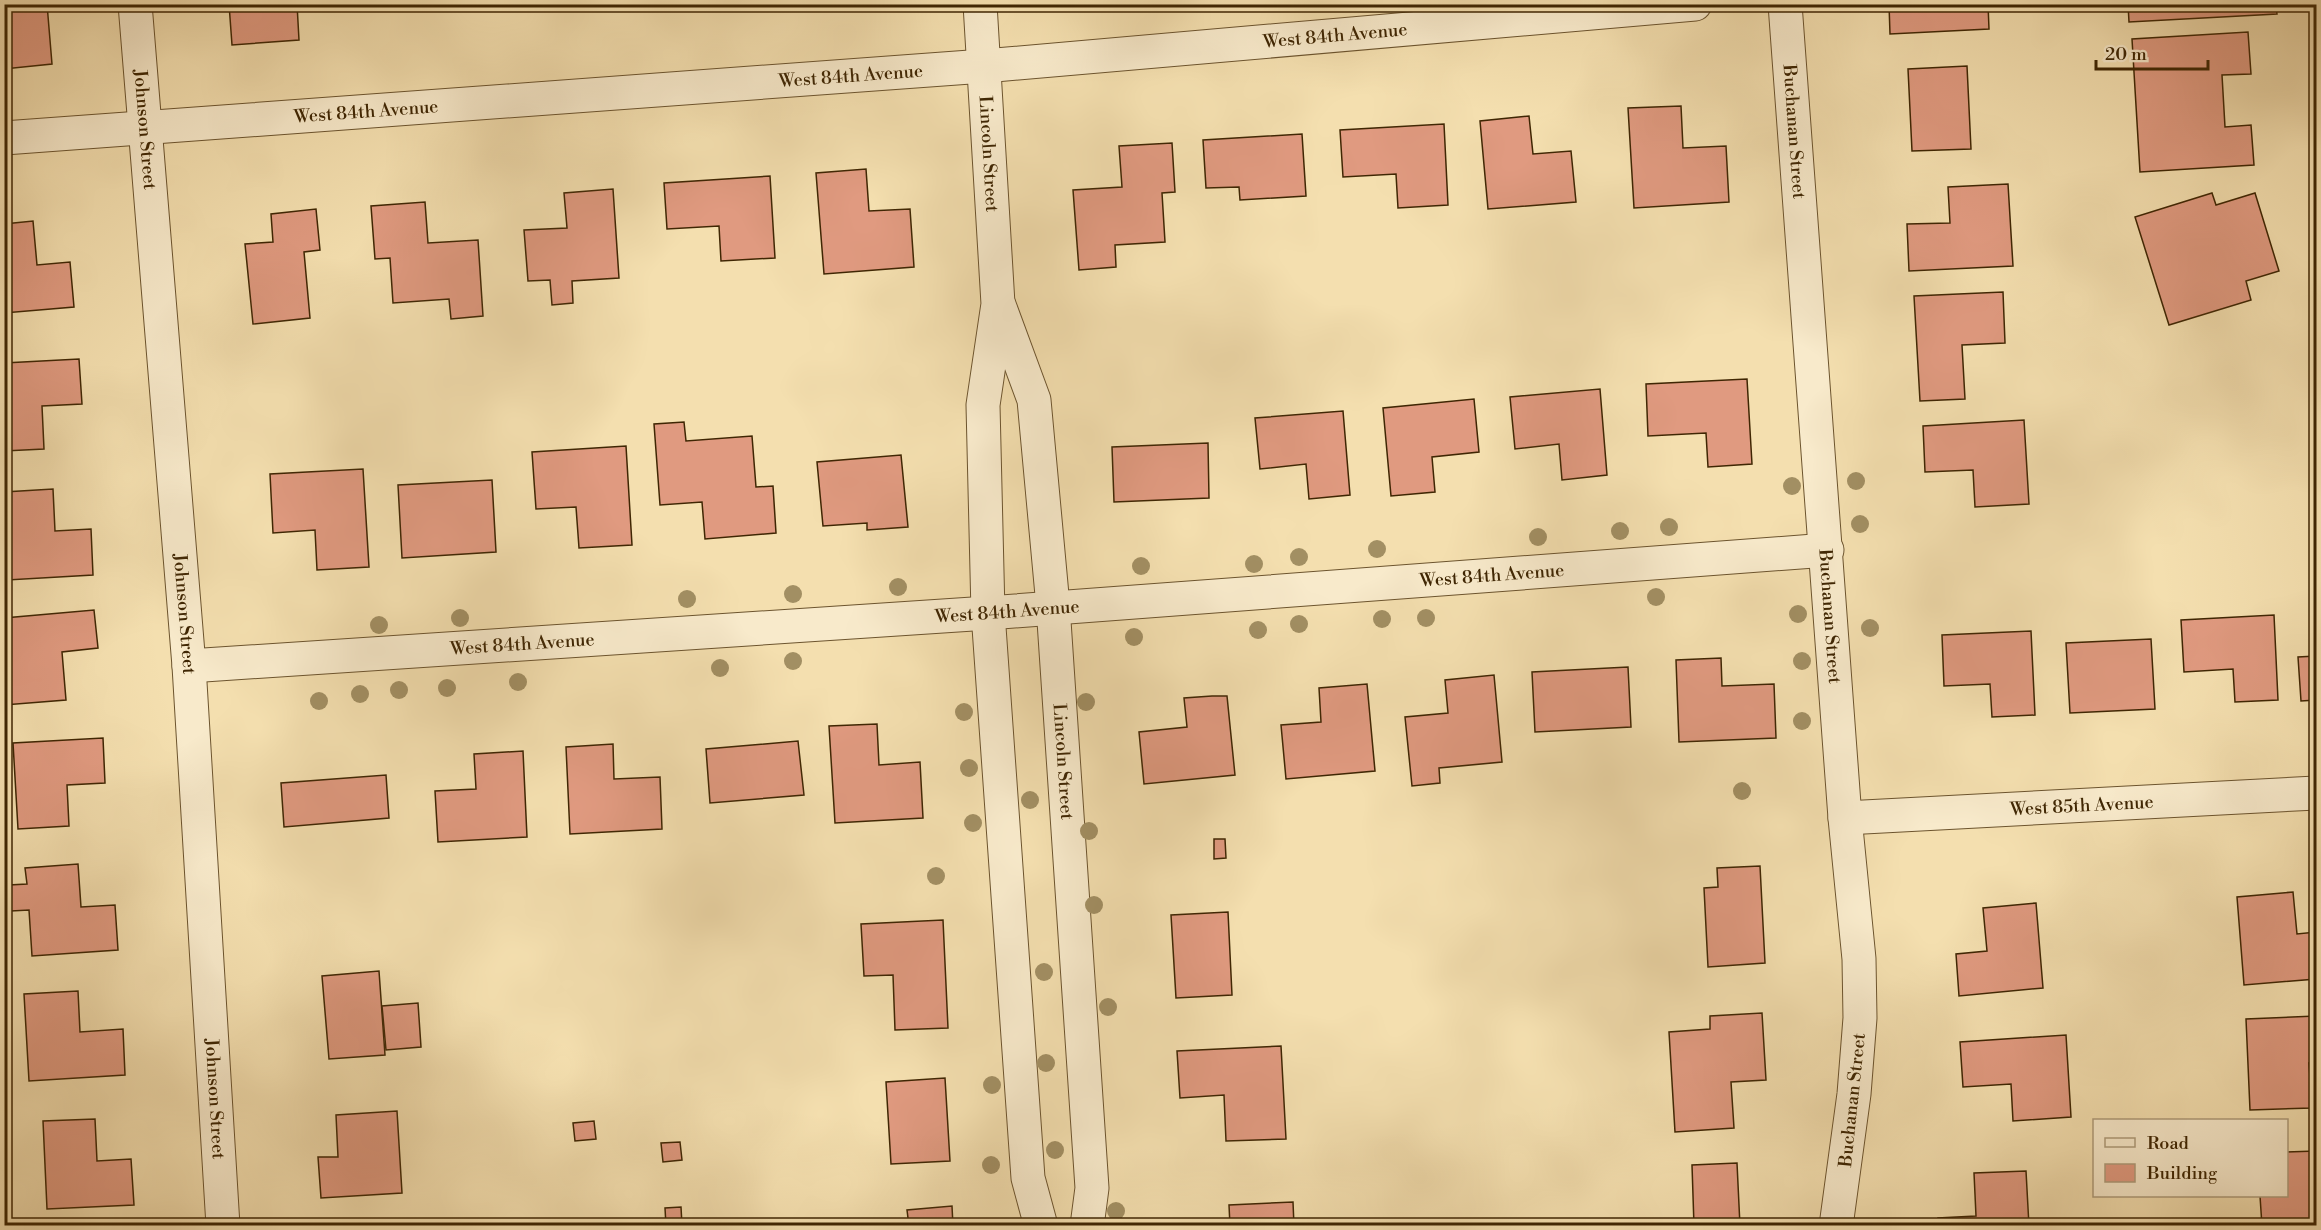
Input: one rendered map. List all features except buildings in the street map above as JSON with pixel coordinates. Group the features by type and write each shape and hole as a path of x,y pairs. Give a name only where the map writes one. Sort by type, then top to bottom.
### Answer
{"street":[{"name":"Johnson Street","path":"135,4 189,666 223,1226"},
{"name":"Lincoln Street","path":"980,4 998,303 982,405 988,613 1028,1178 1041,1226"},
{"name":"West 84th Avenue","path":"4,138 984,66 1695,4"},
{"name":"Buchanan Street","path":"1785,4 1845,818 1859,959 1860,1018 1854,1094 1836,1226"},
{"name":"Lincoln Street","path":"998,303 1034,400 1053,606 1092,1188 1087,1226"},
{"name":"West 84th Avenue","path":"189,666 988,613 1053,606 1827,550"},
{"name":"West 85th Avenue","path":"1845,818 2316,793"}]}
